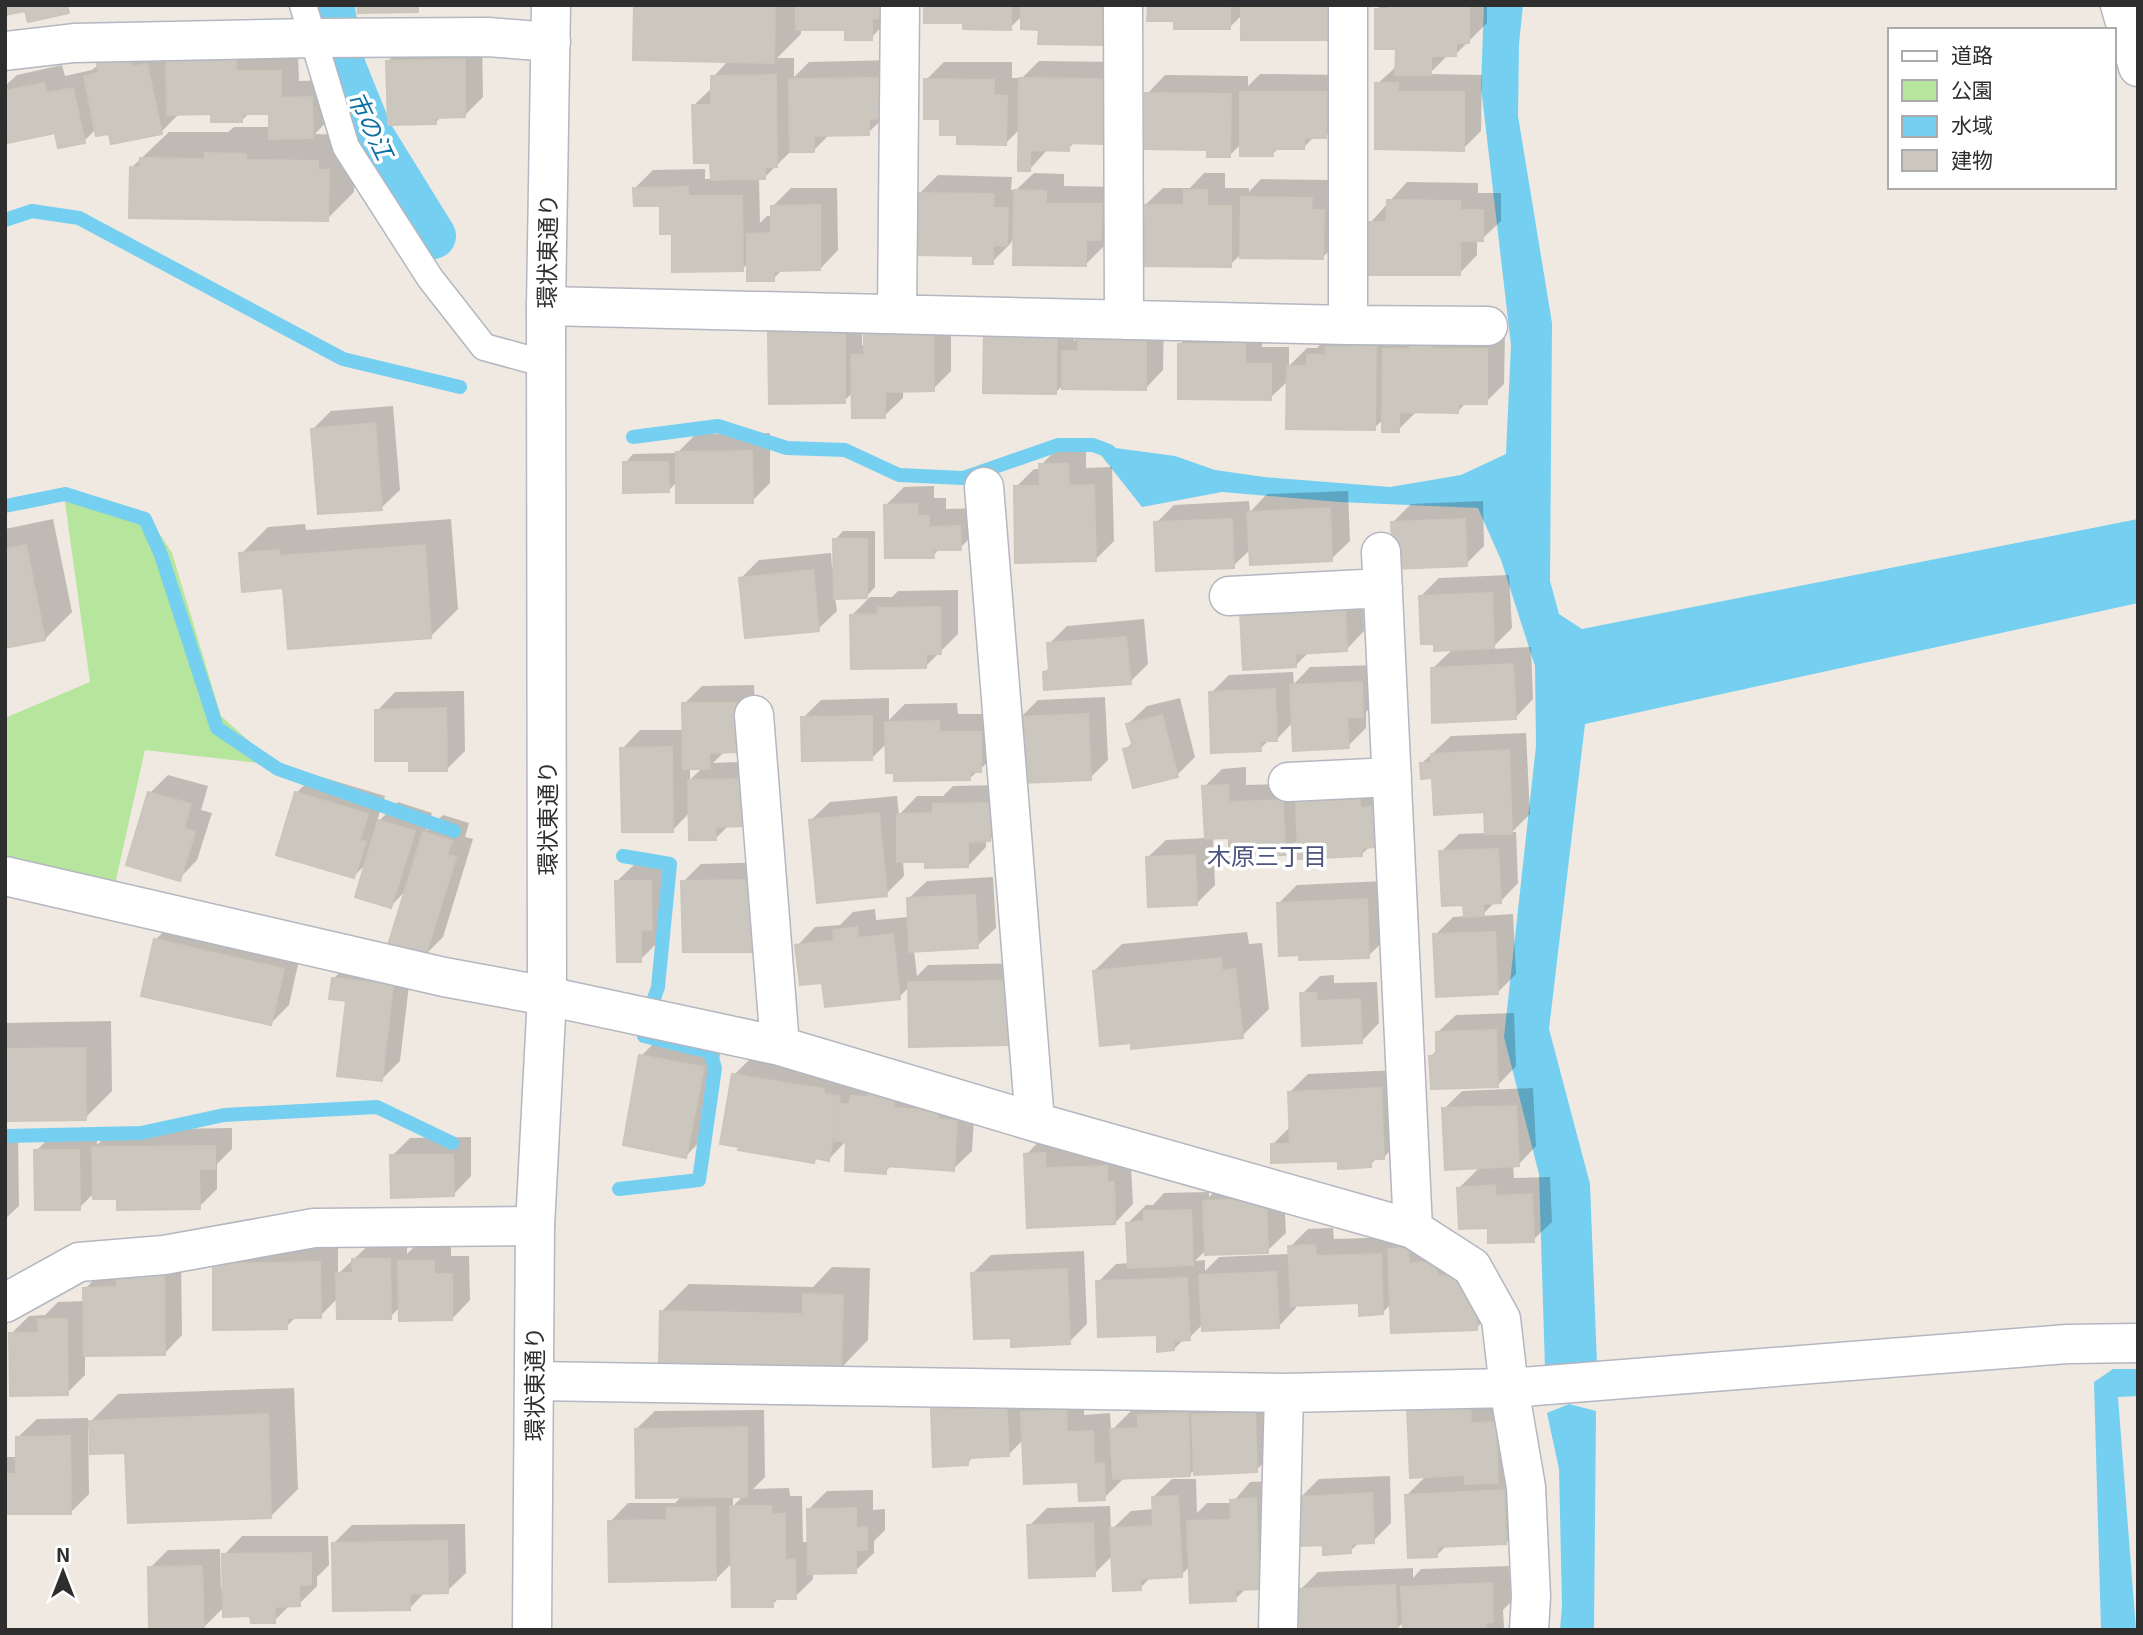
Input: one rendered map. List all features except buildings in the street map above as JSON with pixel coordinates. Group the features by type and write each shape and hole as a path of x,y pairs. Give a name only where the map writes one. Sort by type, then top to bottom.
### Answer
{"street":[{"path":"897,314 900,5"},
{"path":"1124,5 1124,320"},
{"path":"1348,5 1348,325"},
{"path":"2120,5 2138,67"},
{"path":"5,51 307,22 361,37 488,37 551,23"},
{"name":"環状東通り","path":"533,1630 535,1226 547,996 546,306 551,23"},
{"path":"546,306 1488,326"},
{"path":"984,487 1035,1122"},
{"path":"1229,596 1382,570 1413,1229"},
{"path":"754,715 780,1046"},
{"path":"1288,782 1392,777"},
{"path":"5,876 444,977 547,996 780,1046 1035,1122 1413,1229 1472,1268 1501,1319 1526,1387 1526,1487 1531,1597 1529,1630"},
{"path":"5,1303 79,1262 164,1255 314,1228 535,1226"},
{"path":"534,1381 1284,1394 1526,1387 2067,1344 2138,1343"},
{"path":"1278,1630 1284,1394"}],"lane":[{"path":"307,22 346,147 430,278 484,347 546,364"}],"green space":[{"path":"64,495 146,513 172,553 221,716 276,765 145,750 110,906 5,872 5,718 90,682"}],"water":[{"path":"1484,5 1523,5 1519,44 1518,116 1552,323 1550,581 1559,614 1582,629 2138,519 2138,603 1585,724 1549,1029 1590,1184 1597,1364 1545,1369 1539,1174 1504,1037 1536,746 1535,666 1501,560 1478,508 1339,502 1222,492 1142,507 1093,445 1175,456 1215,470 1264,477 1390,487 1461,475 1506,454 1511,345 1481,87"},
{"path":"2113,1369 2138,1369 2138,1396 2118,1397 2136,1630 2101,1630 2094,1382"},
{"path":"1569,1404 1596,1411 1594,1630 1560,1630 1562,1605 1559,1469 1547,1413"}],"waterway":[{"name":"市の江","path":"331,5 343,67 370,134 433,236"},
{"path":"5,220 32,211 79,218 343,359 460,387"},
{"path":"633,437 718,426 787,448 845,450 899,475 963,478 1058,445 1093,445 1109,451"},
{"path":"5,506 65,494 145,519 161,555 217,728 278,769 454,831"},
{"path":"623,856 670,864 658,987 648,1016"},
{"path":"619,1189 699,1180 715,1068 710,1052 644,1036"},
{"path":"5,1136 141,1133 224,1115 377,1107 452,1143"}],"district":[{"name":"木原三丁目","path":"1267,855"}]}
